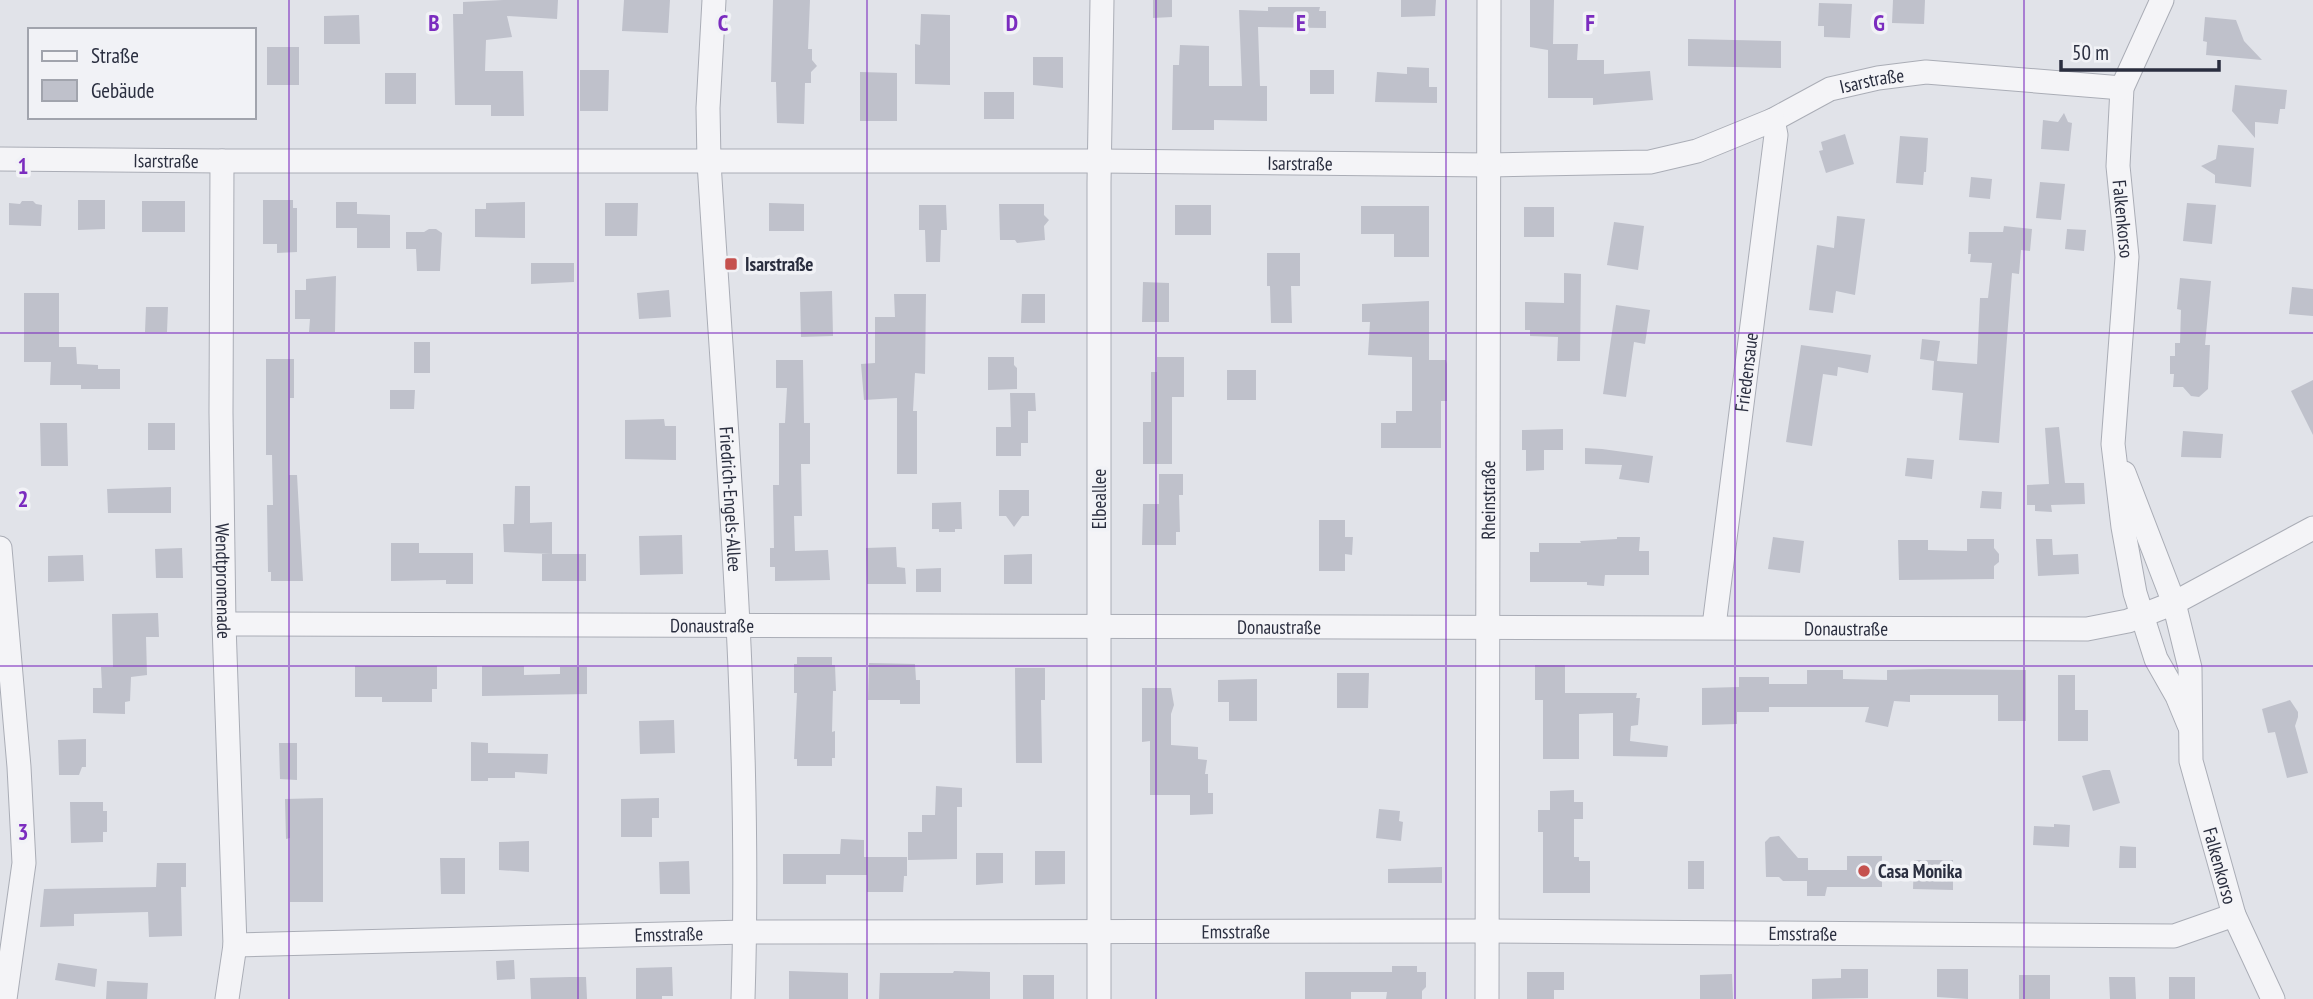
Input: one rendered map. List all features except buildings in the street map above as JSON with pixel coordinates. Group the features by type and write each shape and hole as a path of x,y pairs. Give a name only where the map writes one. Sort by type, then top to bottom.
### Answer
{"street":[{"name":"Friedrich-Engels-Allee","path":"714,0 708,108 709,162 740,625 745,932 743,999"},
{"name":"Elbeallee","path":"1099,999 1102,0"},
{"name":"Rheinstraße","path":"1487,999 1489,0"},
{"name":"Falkenkorso","path":"2162,0 2122,88 2118,166 2127,257 2113,444 2123,527 2142,616 2156,659 2177,696 2189,725"},
{"name":"Isarstraße","path":"0,159 1100,161 1489,165 1650,162 1697,151 1773,120 1830,89 1878,78 1926,72 2122,88"},
{"name":"Friedensaue","path":"1714,626 1776,135 1773,120"},
{"name":"Wendtpromenade","path":"222,161 224,624 234,945 227,999"},
{"name":"Falkenkorso","path":"2113,444 2174,603 2190,668 2191,761 2234,915 2273,999"},
{"name":"Donaustraße","path":"224,624 2088,629 2142,616 2174,603 2313,528"},
{"path":"0,548 10,766 24,863 5,999"},
{"name":"Emsstraße","path":"234,945 745,932 1486,931 2174,936 2234,915"}],"place":[{"name":"Isarstraße","path":"731,264"},
{"name":"Casa Monika","path":"1864,871"}]}
